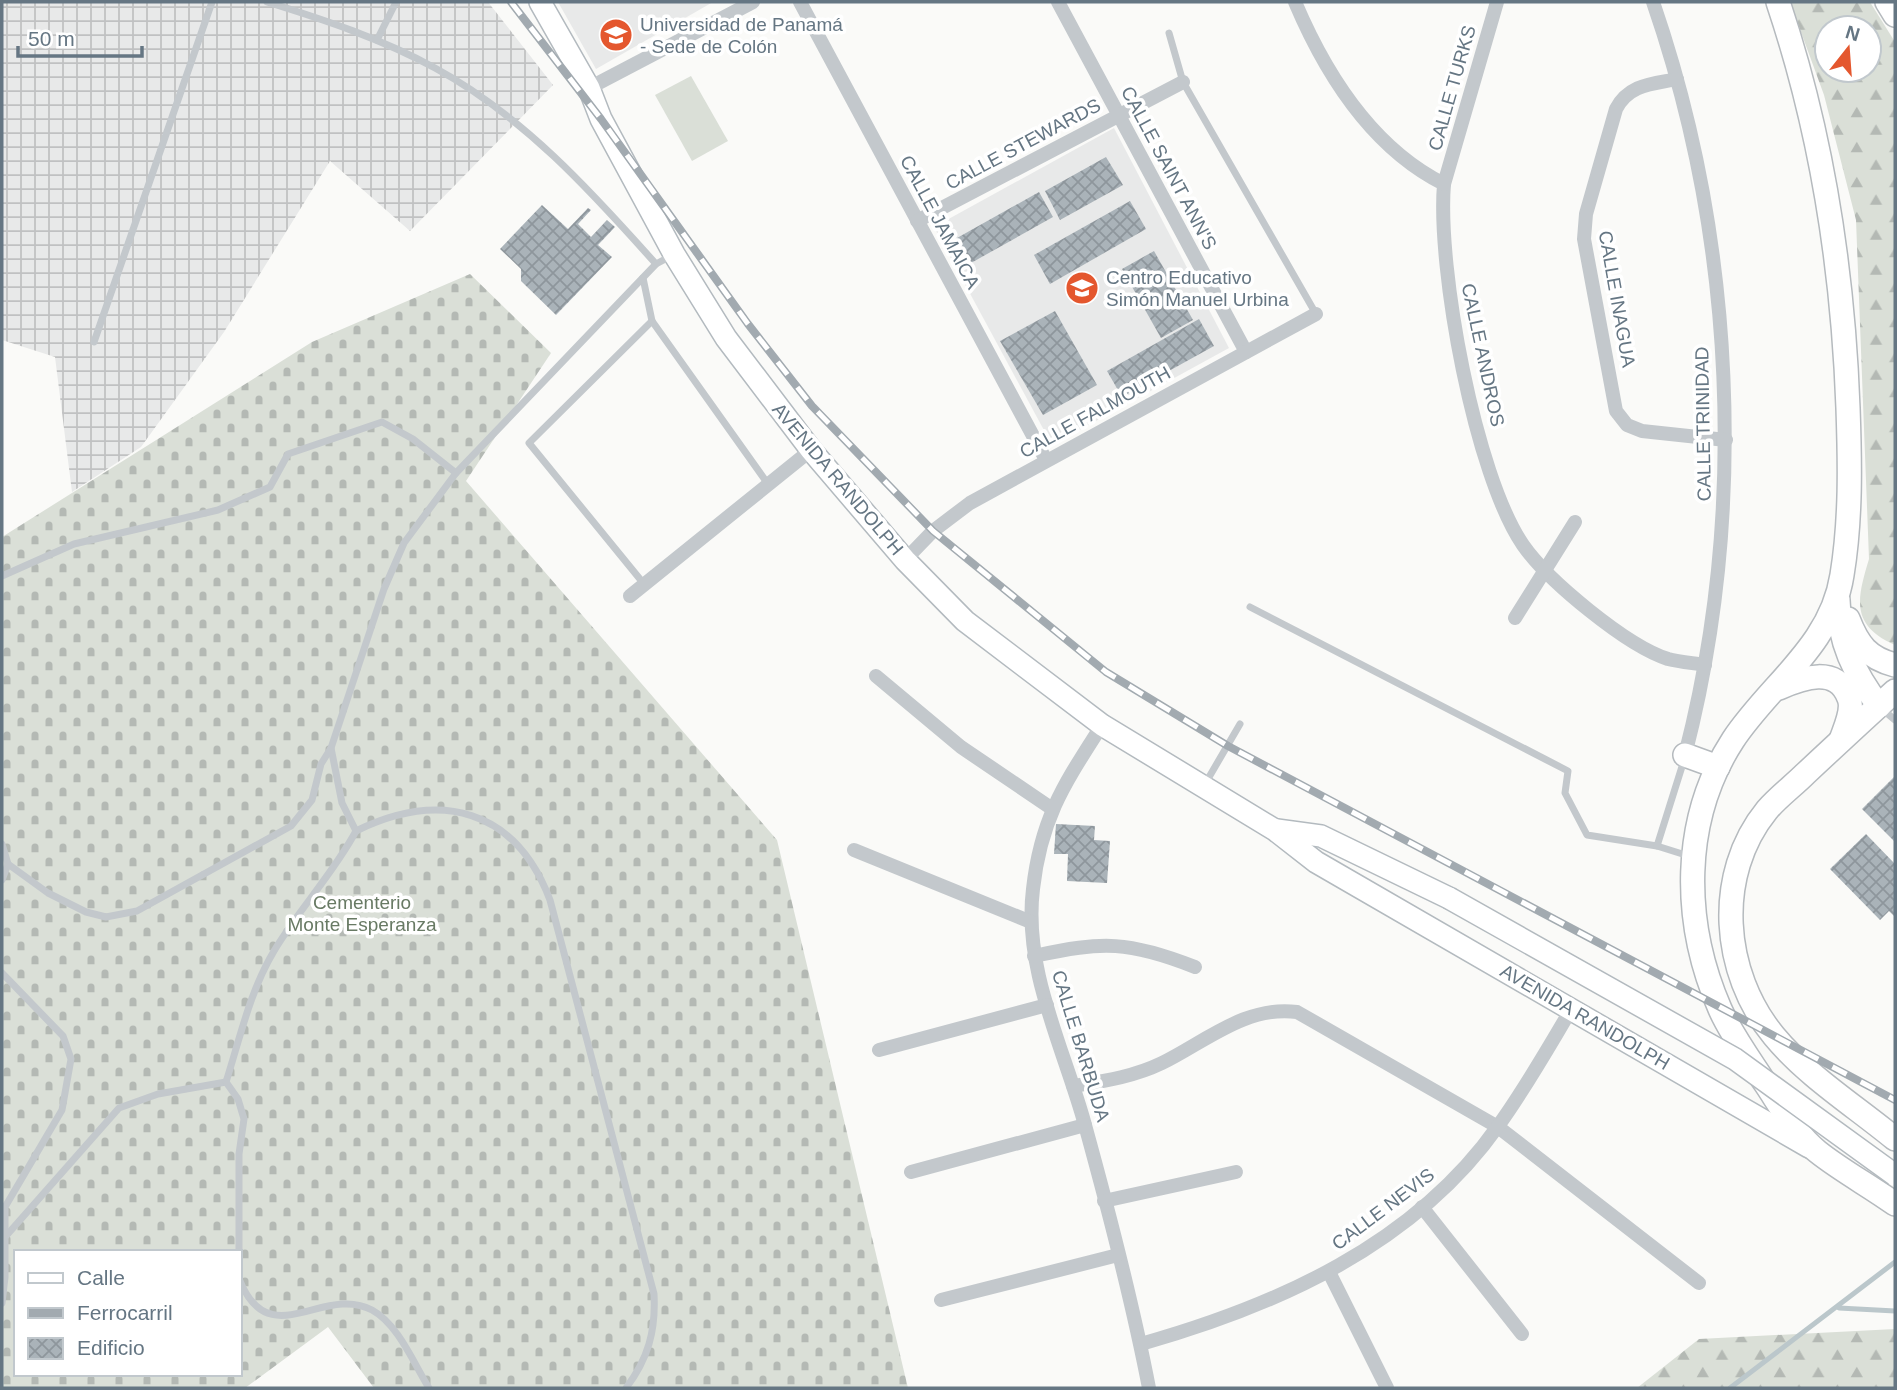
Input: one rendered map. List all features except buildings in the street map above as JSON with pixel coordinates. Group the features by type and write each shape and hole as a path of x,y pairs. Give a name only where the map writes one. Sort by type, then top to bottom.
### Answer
{"main road":[{"name":"AVENIDA RANDOLPH","path":"540,2 589,88 665,259 811,450 905,560 965,621 1102,725 1275,830 1316,862 1816,1150 1895,1204"},
{"path":"1778,2 1823,170 1845,316 1850,466 1847,530 1838,594 1839,624 1846,654 1860,682 1890,706 1841,740 1767,810 1747,841 1734,877 1730,919 1733,949 1741,977 1773,1035 1795,1059 1895,1139"},
{"path":"1887,2 1895,15"},
{"path":"1838,594 1857,643 1874,658 1895,666"},
{"path":"1816,1150 1785,1112 1720,1009 1699,938 1692,899 1692,857 1707,793 1734,738 1813,645 1838,594"},
{"path":"1776,690 1799,679 1819,675 1839,684 1850,699 1849,715 1841,740"},
{"path":"1685,755 1718,767"},
{"name":"AVENIDA RANDOLPH","path":"1275,830 1321,836 1449,898 1735,1059 1895,1175"}],"street":[{"path":"589,88 753,2"},
{"name":"CALLE JAMAICA","path":"800,2 1046,460"},
{"name":"CALLE SAINT ANN'S","path":"1058,2 1246,352"},
{"path":"1295,2 1340,88 1379,138 1414,169 1444,184"},
{"name":"CALLE TURKS","path":"1444,184 1497,2"},
{"name":"CALLE TRINIDAD","path":"1653,2 1677,79 1710,242 1721,329 1726,440 1717,587 1705,665 1685,755"},
{"name":"CALLE INAGUA","path":"1677,79 1639,87 1619,102 1586,214 1586,256 1616,411 1627,425 1642,431 1726,440"},
{"name":"CALLE STEWARDS","path":"917,221 1183,82"},
{"name":"CALLE ANDROS","path":"1444,184 1442,207 1448,287 1477,424 1505,509 1523,545 1546,570 1599,617 1639,646 1669,659 1705,665"},
{"name":"CALLE FALMOUTH","path":"905,560 933,531 970,503 1316,314"},
{"path":"630,596 811,450"},
{"path":"1515,618 1575,522"},
{"path":"876,676 961,747 1051,808"},
{"name":"CALLE BARBUDA","path":"1102,725 1051,808 1039,847 1031,922 1034,956 1085,1125 1149,1388"},
{"path":"854,850 1031,922"},
{"path":"1034,956 1086,944 1112,944 1139,947 1195,967"},
{"path":"878,1050 1047,1005"},
{"path":"1073,1086 1125,1078 1163,1063 1256,1014 1277,1009 1297,1012 1498,1126 1699,1283"},
{"name":"CALLE NEVIS","path":"1140,1345 1208,1325 1329,1272 1360,1254 1422,1207 1448,1186 1498,1126 1572,1009"},
{"path":"911,1172 1085,1125"},
{"path":"1104,1201 1236,1172"},
{"path":"1422,1207 1522,1334"},
{"path":"941,1300 1118,1255"},
{"path":"1329,1272 1387,1388"}],"lane":[{"path":"94,342 212,2"},
{"path":"8,864 48,893 86,912 106,917 137,911 291,826 312,800 321,764 331,748 384,589 404,543 456,473 643,278 665,259 509,117 436,68 377,40 267,2"},
{"path":"377,40 396,2"},
{"path":"1169,33 1183,82 1316,314"},
{"path":"643,278 652,321 751,457 768,485"},
{"path":"645,584 528,443 652,321"},
{"path":"2,576 74,544 218,510 270,487 288,454 382,422 414,439 456,473"},
{"path":"1250,607 1568,771 1565,793 1587,835 1657,846 1692,857"},
{"path":"1203,787 1240,724"},
{"path":"331,748 342,803 356,831"},
{"name":"CALLE TRINIDAD","path":"1657,846 1685,755"},
{"path":"226,1082 261,974 356,831 382,818 408,811 436,809 463,812 487,821 508,835 528,855 541,876 550,900 654,1294 652,1341 642,1364 626,1388"},
{"path":"2,844 8,864 2,880"},
{"path":"2,972 63,1036 71,1059 62,1110 6,1203 2,1303"},
{"path":"6,1236 119,1108 158,1094 226,1082"},
{"path":"226,1082 238,1099 244,1119 239,1154 239,1250"},
{"path":"242,1286 247,1298 261,1310 279,1317 298,1315 331,1304 352,1303 372,1310 388,1322 429,1388"}],"shaded area":[{"path":"2,2 488,2 553,85 410,231 330,161 224,332 141,447 72,492 55,357 2,340"},
{"name":"Universidad de Panamá - Sede de Colón","path":"558,2 713,2 596,69"},
{"name":"Centro Educativo Simón Manuel Urbina","path":"1114,128 1229,348 1052,445 934,227"}],"green space":[{"path":"1790,2 1870,2 1878,14 1813,14 1813,65"},
{"path":"1883,23 1895,42 1895,645 1870,629 1861,610 1862,586 1869,559 1856,220 1820,84 1883,84"},
{"path":"691,76 728,141 692,161 655,95"},
{"name":"Cementerio Monte Esperanza","path":"470,274 551,353 466,481 777,840 908,1388 374,1388 328,1327 245,1388 2,1388 2,537 312,342"},
{"path":"1895,1329 1895,1388 1637,1388 1699,1339"}],"waterway":[{"path":"1730,1388 1895,1262"},
{"path":"1839,1308 1895,1311"}],"railway":[{"path":"511,2 601,119 748,324 812,406 933,531 1106,672 1228,746 1895,1100"}],"place":[{"name":"Universidad de Panamá - Sede de Colón","path":"616,35"},
{"name":"Centro Educativo Simón Manuel Urbina","path":"1082,288"}]}
